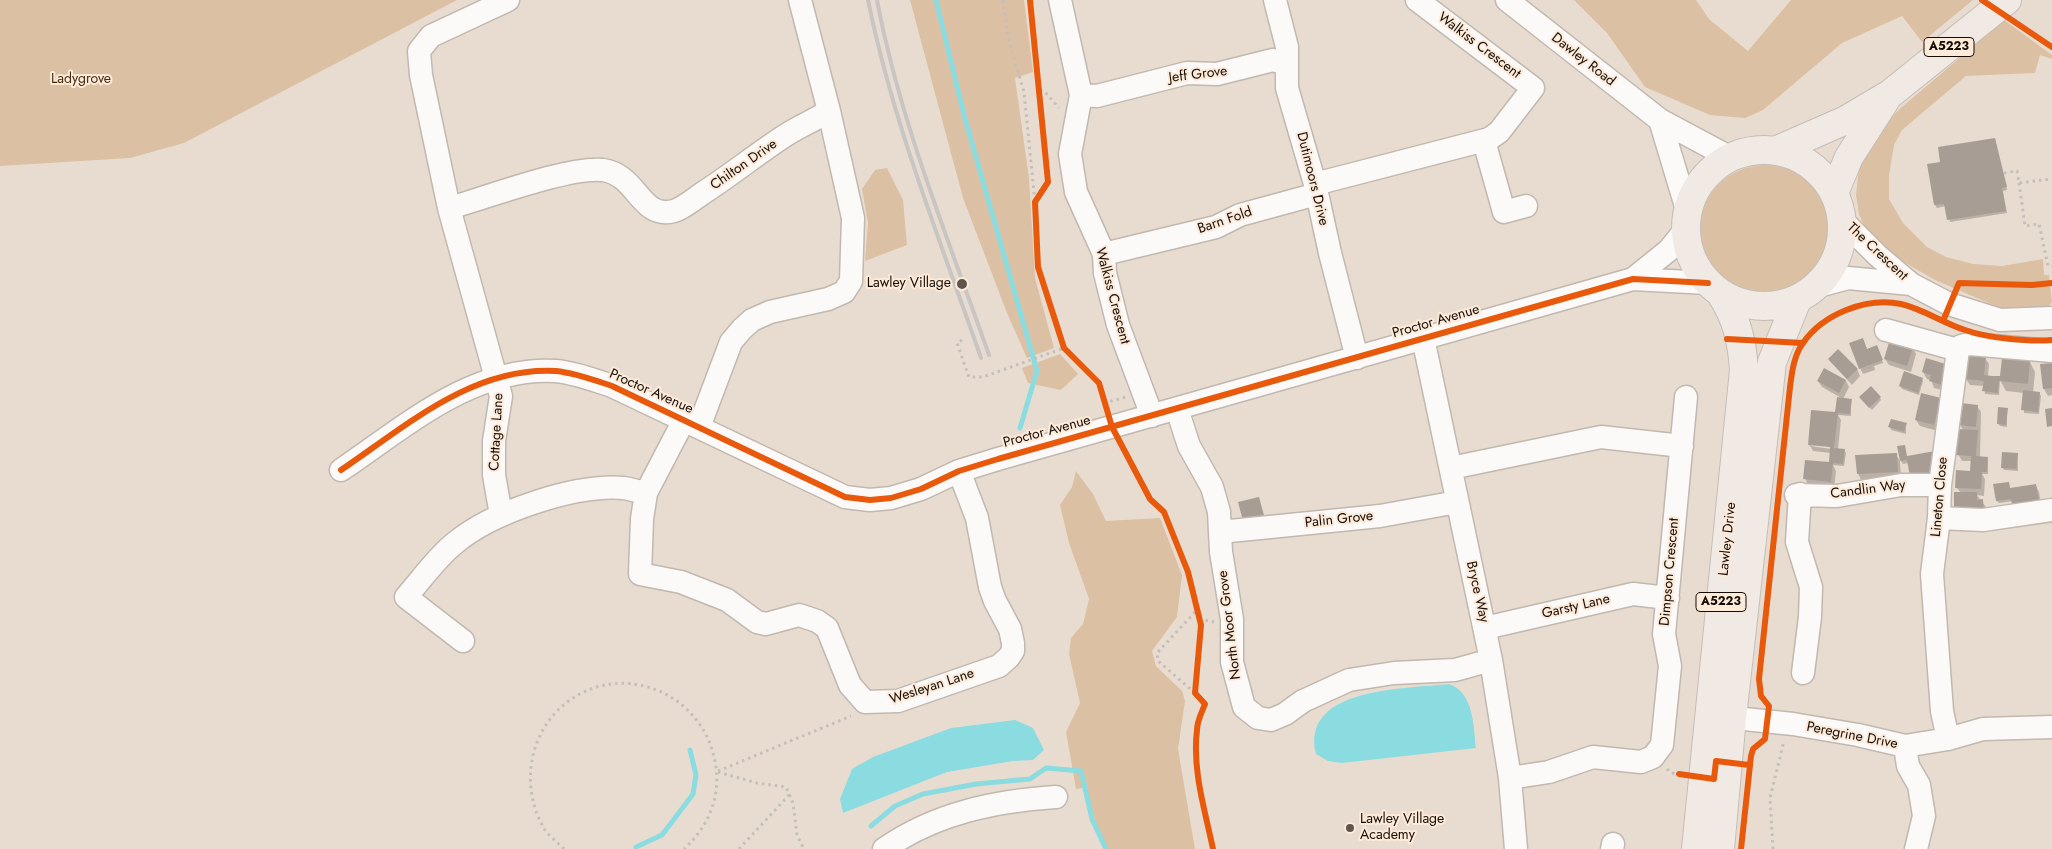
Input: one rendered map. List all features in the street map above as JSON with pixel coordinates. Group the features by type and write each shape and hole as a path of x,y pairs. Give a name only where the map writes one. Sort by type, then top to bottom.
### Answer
{"main road":[{"name":"A5223","path":"1774,151 1846,120 1890,94 2007,0"},
{"name":"A5223","path":"1834,193 1850,157 1890,94"},
{"name":"A5223","path":"1714,289 1698,270 1689,250 1687,221 1696,190 1711,172 1731,158 1752,151 1774,151 1793,156 1810,165 1824,178 1834,193 1842,220 1842,238 1838,256 1830,272 1807,293"},
{"path":"1714,289 1746,305 1772,306 1807,293"},
{"name":"Lawley Drive","path":"1714,289 1733,312 1742,339 1744,370 1721,716 1720,849"},
{"name":"Lawley Drive","path":"1696,849 1691,776 1721,716 1772,362 1807,293"}],"street":[{"path":"497,377 450,208 421,75 419,51 431,36 508,0"},
{"path":"692,424 732,342 752,320 770,312 828,299 844,292 851,282 853,218 829,111 800,0"},
{"name":"Walkiss Crescent","path":"1060,0 1079,103 1070,154 1076,192 1104,254 1105,273 1118,325 1152,416"},
{"name":"Dutimoors Drive","path":"1275,0 1287,46 1287,88 1316,189 1357,358"},
{"name":"Walkiss Crescent","path":"1316,189 1484,141 1499,132 1533,88 1418,0"},
{"name":"Dawley Road","path":"1507,0 1660,120 1731,158"},
{"name":"Jeff Grove","path":"1079,103 1097,96 1187,73 1217,74 1273,60 1286,64"},
{"name":"Chilton Drive","path":"450,208 559,176 601,170 617,173 626,179 651,209 663,212 674,211 719,183 788,133 829,111"},
{"path":"1660,120 1687,221"},
{"path":"1484,141 1504,212 1526,206"},
{"name":"Barn Fold","path":"1104,254 1216,227 1240,215 1316,189"},
{"name":"The Crescent","path":"1842,220 1877,256 1911,284 1949,304 2000,320 2042,319"},
{"name":"Proctor Avenue","path":"1633,279 1669,250 1687,221"},
{"name":"The Crescent","path":"1807,293 1848,278 1911,284"},
{"name":"Proctor Avenue","path":"341,470 440,403 476,384 497,377 557,372 584,376 612,386 845,497 890,498 921,489 959,471 1633,279 1714,289"},
{"path":"1886,330 1958,350 1961,346 1970,344 2052,352"},
{"name":"Bryce Way","path":"1422,338 1491,660 1510,778 1516,849"},
{"name":"Lineton Close","path":"1948,739 1940,693 1932,574 1939,518 1940,485 1958,350"},
{"name":"Cottage Lane","path":"497,377 501,396 494,441 494,474 502,516"},
{"name":"Dimpson Crescent","path":"1510,778 1549,772 1593,758 1641,762 1650,760 1662,745 1670,666 1664,634 1686,397"},
{"name":"North Moor Grove","path":"1177,409 1189,446 1212,488 1219,512 1220,552 1232,619 1232,662 1244,707 1258,718 1271,720 1349,680 1394,673 1454,670 1491,660"},
{"name":"Wesleyan Lane","path":"692,424 646,494 640,546 640,574 682,582 727,600 757,622 766,624 799,615 817,621 827,628 850,685 865,702 884,703 898,701 999,666 1010,658 1013,651 1010,629 990,587 977,518 959,471"},
{"path":"1451,468 1601,437 1682,446"},
{"name":"Candlin Way","path":"1803,673 1810,617 1811,587 1797,542 1798,494 1837,496 1901,485 1940,485"},
{"path":"463,641 406,597 454,543 502,516 560,495 624,488 646,494"},
{"name":"Palin Grove","path":"1220,532 1380,516 1457,502"},
{"path":"1939,518 1983,520 2052,510"},
{"name":"Garsty Lane","path":"1485,628 1633,594 1668,598"},
{"name":"Peregrine Drive","path":"1721,716 1786,723 1858,735 1904,746 1948,739 1983,729 2052,727"},
{"path":"1904,746 1908,766 1919,785 1924,816 1916,849"},
{"path":"884,849 909,834 964,810 1010,800 1056,797"}],"path":[{"path":"1003,0 1009,41 1024,92 1035,212"},
{"path":"1040,88 1046,92 1059,108 1079,103"},
{"path":"1040,88 1041,99"},
{"path":"2004,173 2017,171 2025,226 2038,224 2048,266 2052,266"},
{"path":"2019,183 2052,179"},
{"path":"1035,202 1044,189"},
{"path":"1061,339 1064,348 1071,355"},
{"path":"962,340 958,343 969,377 983,377 1064,348"},
{"path":"1112,427 1103,399 1134,394"},
{"path":"1195,601 1201,625"},
{"path":"1197,610 1157,653 1158,661 1200,698"},
{"path":"1195,693 1196,683"},
{"path":"564,849 546,831 532,803 529,771 536,741 553,714 578,695 608,684 639,684 669,695 694,714 711,741 718,772 716,795 709,817 696,837 684,849"},
{"path":"718,772 855,715"},
{"path":"1773,849 1770,798 1786,723"},
{"path":"718,772 757,783 786,787 795,808 797,835 804,849"},
{"path":"739,849 790,794"}],"green space":[{"name":"Ladygrove","path":"0,0 457,0 184,143 130,158 0,166"},
{"path":"910,0 1024,0 1033,72 1015,78 1029,178 1035,278 1054,348 1027,358 1007,313 963,198"},
{"path":"1574,0 1696,0 1709,19 1748,51 1791,0 1973,0 1922,42 1902,16 1842,43 1763,110 1745,118 1710,115 1645,87 1607,33"},
{"path":"2004,20 2052,55 2052,59 2040,55 2035,73 1966,76 1902,130 1894,145 1889,176 1889,199 1903,223 1927,247 1946,257 1973,264 2002,266 2043,259 2044,275 2049,275 2052,302 2045,312 2007,311 1935,280 1897,258 1866,230 1859,214 1856,195 1859,167 1876,132 1902,107"},
{"path":"1765,165 1778,166 1790,170 1811,184 1825,205 1829,217 1829,243 1825,255 1811,276 1790,290 1778,294 1765,295 1752,294 1740,290 1719,276 1705,255 1701,243 1700,230 1701,217 1705,205 1719,184 1740,170 1752,166"},
{"path":"887,168 903,200 907,245 865,261 868,223 862,189 875,170"},
{"path":"1060,354 1078,374 1061,390 1028,383 1022,368"},
{"path":"1076,471 1093,494 1106,521 1160,518 1182,575 1177,617 1152,651 1156,666 1182,691 1185,701 1178,749 1195,849 1106,849 1083,788 1076,789 1066,732 1080,703 1069,654 1071,638 1083,624 1089,599 1069,543 1060,505 1072,487"}],"water":[{"path":"1449,684 1457,688 1468,702 1473,720 1476,748 1342,763 1328,761 1316,754 1315,732 1324,716 1339,704 1360,696 1383,691"},
{"path":"1015,720 1033,728 1044,750 1033,760 1013,761 947,772 843,813 840,799 852,769 873,757 951,728"}],"building":[{"path":"1995,138 2007,187 2002,188 2006,211 1947,220 1944,204 1934,205 1927,164 1940,162 1938,147"},
{"path":"1863,338 1867,349 1877,345 1883,360 1859,369 1849,343"},
{"path":"1890,339 1913,347 1907,366 1884,359"},
{"path":"1838,349 1858,369 1847,379 1828,359"},
{"path":"1967,355 1986,356 1984,375 1992,376 2000,376 2002,358 2030,361 2028,384 1999,381 1998,393 1982,391 1984,381 1965,379"},
{"path":"1926,358 1952,366 1945,386 1929,381 1931,375 1922,372"},
{"path":"2052,363 2052,388 2043,389 2040,364"},
{"path":"1824,368 1846,380 1839,393 1817,381"},
{"path":"1904,371 1923,378 1918,393 1899,386"},
{"path":"1871,386 1881,397 1869,408 1859,397"},
{"path":"2023,390 2040,392 2038,412 2021,410"},
{"path":"1921,393 1941,398 1934,425 1915,420"},
{"path":"1837,397 1852,399 1850,414 1838,413 1834,448 1845,449 1843,464 1833,463 1831,482 1803,479 1805,460 1829,462 1830,447 1808,445 1811,410 1835,412"},
{"path":"1961,403 1978,405 1976,427 1959,425"},
{"path":"1998,407 2008,408 2006,425 1997,424"},
{"path":"2052,408 2052,426 2047,427 2045,409"},
{"path":"1891,419 1907,423 1904,432 1888,427"},
{"path":"1958,429 1978,430 1976,456 1988,457 1987,472 1982,472 1981,489 1955,488 1956,470 1970,471 1971,456 1956,455"},
{"path":"1905,445 1907,456 1935,451 1938,472 1910,477 1907,460 1900,461 1897,446"},
{"path":"2002,452 2018,453 2017,469 2001,468"},
{"path":"1897,453 1898,472 1857,474 1855,455"},
{"path":"2009,482 2010,488 2036,484 2040,507 2013,511 2011,499 1996,501 1993,484"},
{"path":"1954,492 1977,492 1977,500 1983,499 1984,517 1954,517"},
{"path":"1259,497 1265,519 1244,525 1238,502"}],"waterway":[{"path":"936,0 964,115 1037,371 1020,428"},
{"path":"636,847 662,835 693,794 696,775 690,750"},
{"path":"871,826 895,806 923,794 976,784 1030,779 1046,768 1081,771 1092,819 1106,849"}],"railway":[{"path":"868,0 878,46 904,136 981,358"},
{"path":"877,0 898,90 912,135 989,355"}],"cycle path":[{"path":"1030,0 1048,182 1035,202 1038,267 1064,348 1099,383 1112,427 1150,499 1164,512 1188,572 1201,625 1195,693 1205,704 1197,727 1196,760 1200,790 1213,849"},
{"path":"1982,0 2052,47"},
{"path":"341,470 416,418 442,402 469,389 497,378 526,372 556,371 578,375 612,386 845,497 870,500 891,498 921,489 959,471 998,459 1633,279 1708,283"},
{"path":"1943,321 1959,283 2032,285 2052,283"},
{"path":"1741,849 1751,756 1753,749 1765,739 1769,706 1761,696 1759,679 1790,387 1797,353 1803,343 1822,324 1846,310 1874,303 1888,302 1909,306 1974,333 2020,340 2052,340"},
{"path":"1727,339 1803,343"},
{"path":"1679,774 1714,779 1716,761 1749,765"}],"place":[{"name":"Lawley Village","path":"962,284"},
{"name":"Lawley Village Academy","path":"1350,828"}]}
